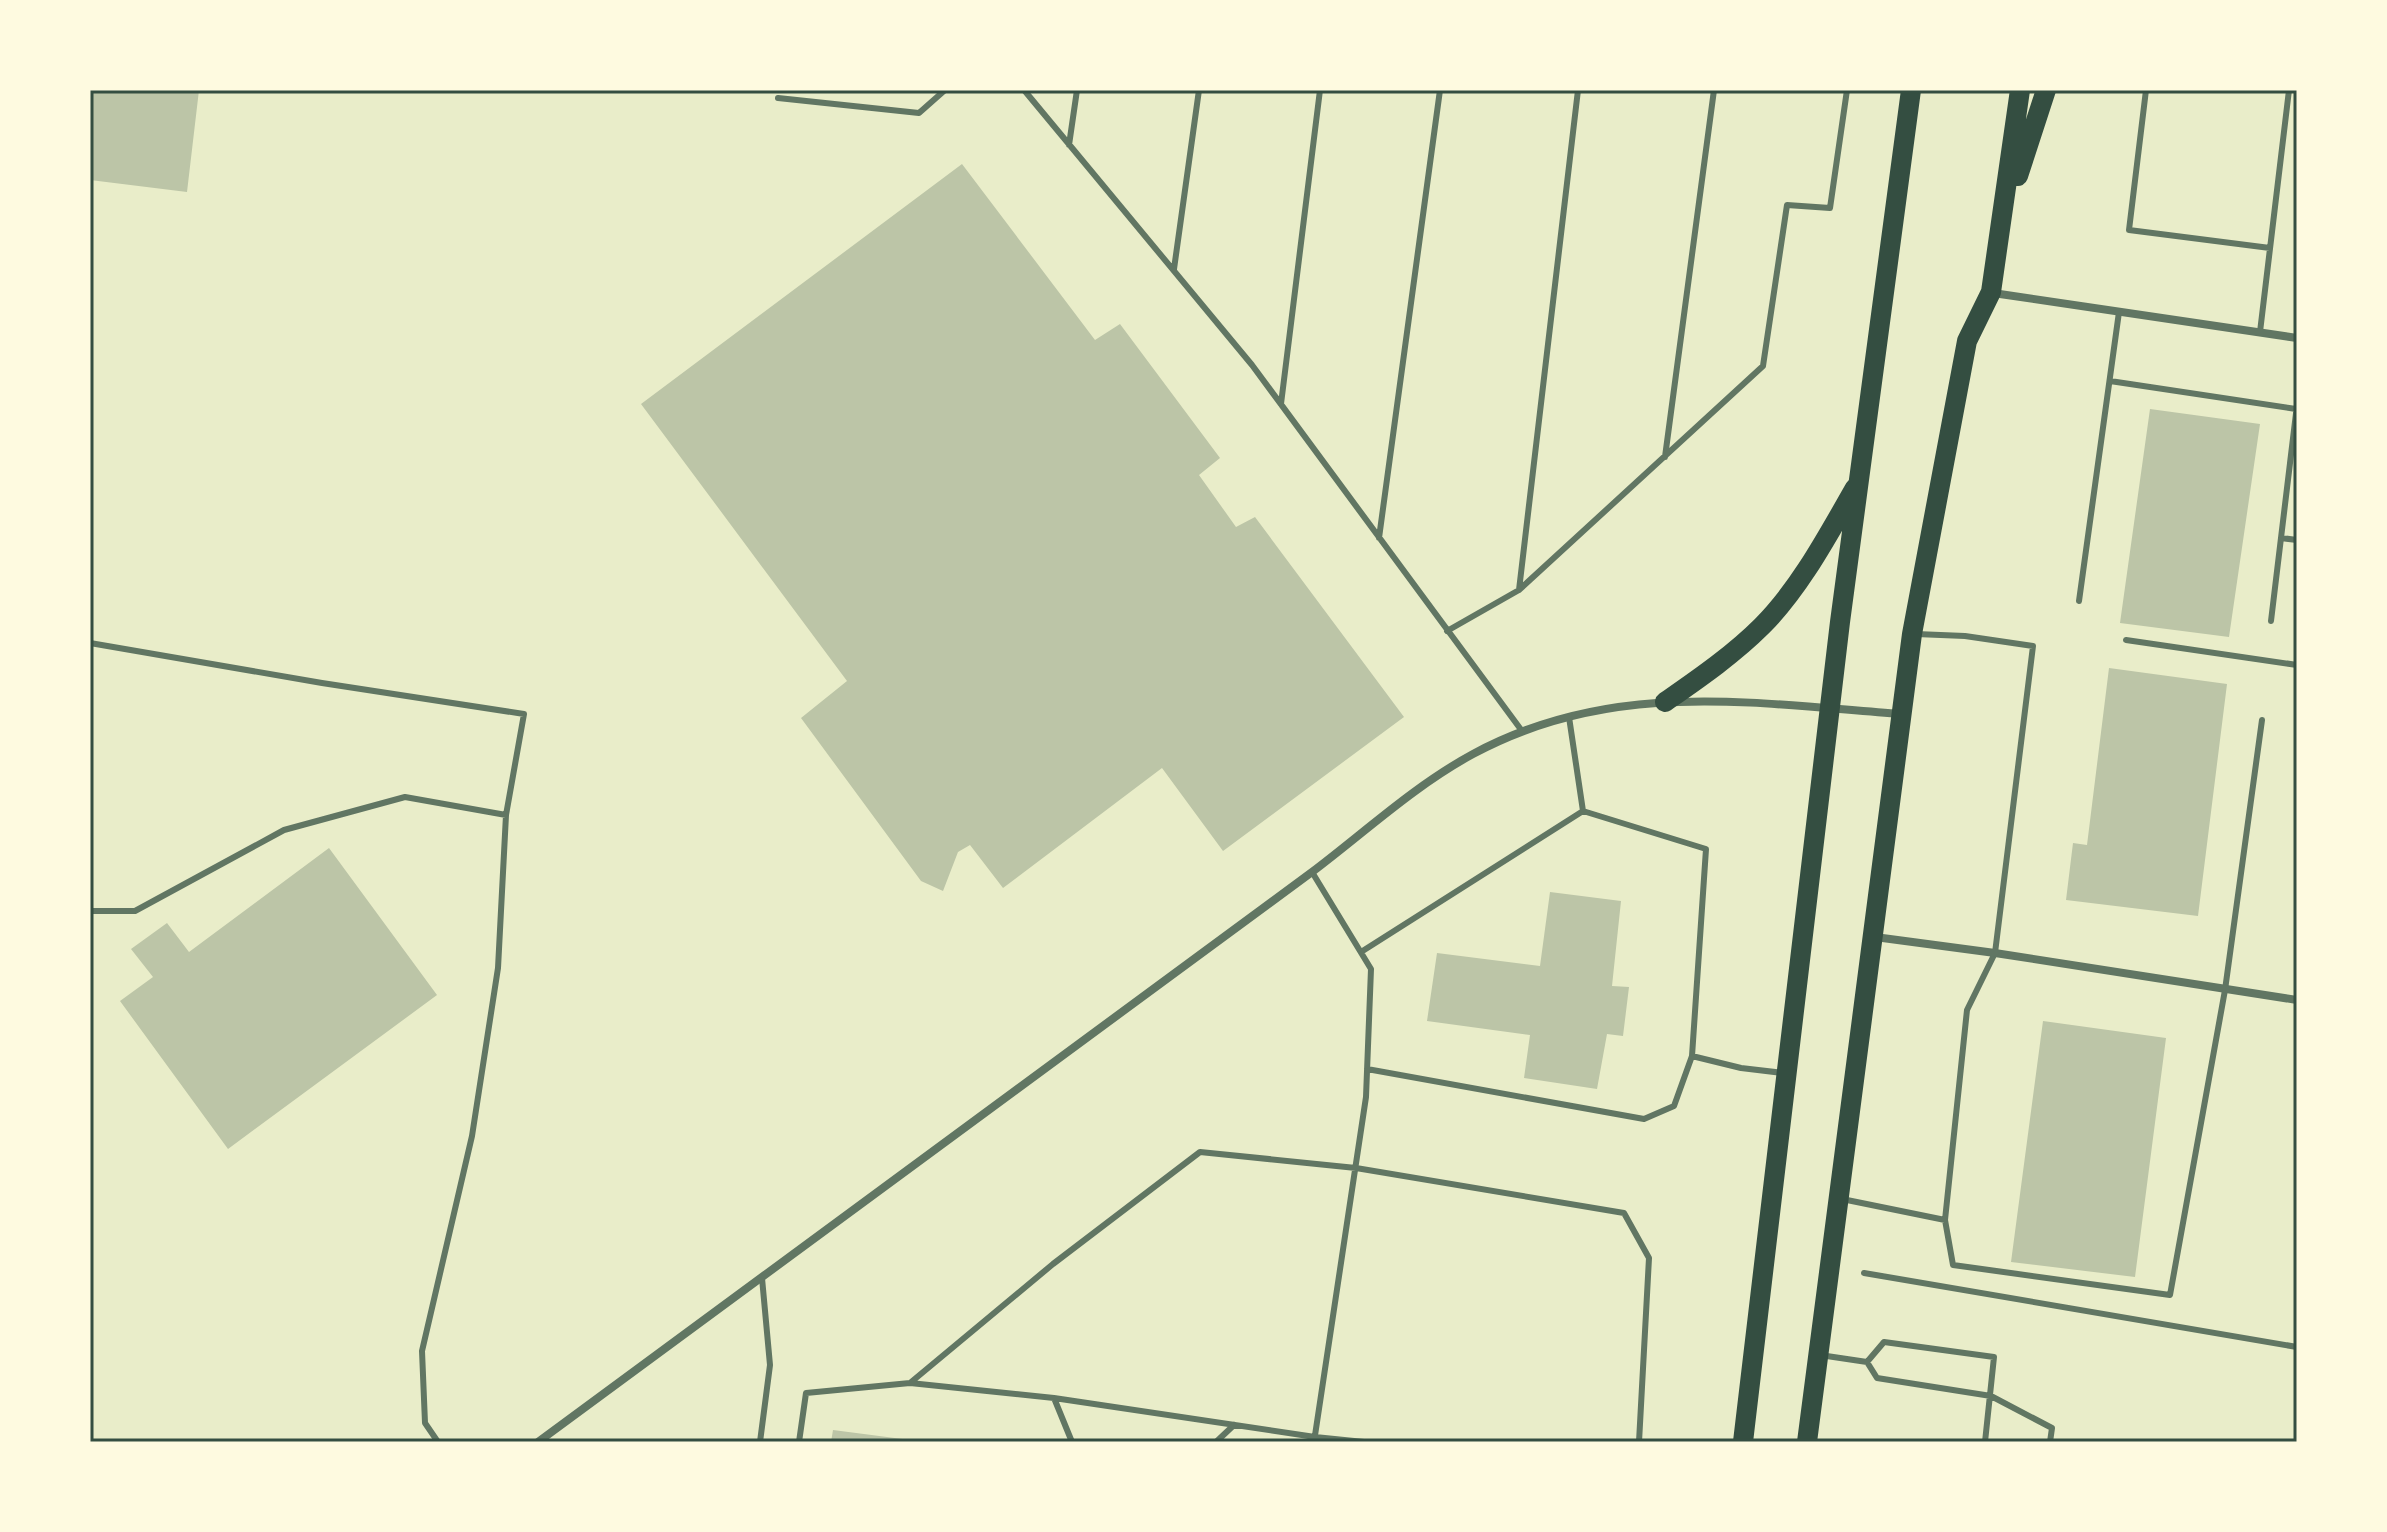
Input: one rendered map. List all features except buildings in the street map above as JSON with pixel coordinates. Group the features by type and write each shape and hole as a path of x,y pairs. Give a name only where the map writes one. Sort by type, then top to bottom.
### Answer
{"main road":[{"path":"1743,1442 1830,709 1911,90"},
{"path":"1807,1442 1912,634 1967,341 1991,292 2020,90"},
{"path":"2003,221 2046,90"},
{"path":"1665,702 1762,626 1810,561 1861,478"}],"street":[{"path":"1991,292 2297,338"},
{"path":"538,1442 1312,872 1413,792 1472,754 1522,731 1569,717 1595,710 1665,702 1727,700 1901,714"},
{"path":"1872,937 2297,1000"}],"lane":[{"path":"778,98 919,113 945,90"},
{"path":"1024,90 1174,269 1281,405 1522,731"},
{"path":"1069,145 1077,90"},
{"path":"1174,269 1199,90"},
{"path":"1281,405 1320,90"},
{"path":"1379,538 1440,90"},
{"path":"1519,590 1578,90"},
{"path":"1665,457 1714,90"},
{"path":"1447,631 1519,590 1763,366 1787,205 1830,208 1847,90"},
{"path":"2146,90 2129,230 2270,248"},
{"path":"2260,332 2289,90"},
{"path":"2079,601 2119,312"},
{"path":"2110,381 2297,407 2271,621"},
{"path":"2281,538 2297,540"},
{"path":"1912,634 1965,636 2033,646 1995,953 1967,1010 1945,1220 1953,1265 2170,1295 2225,990 2262,720"},
{"path":"2126,640 2297,665"},
{"path":"90,643 524,714 506,815 496,984 472,1136 422,1351 425,1423 438,1442"},
{"path":"1569,717 1583,811"},
{"path":"90,911 135,911 284,830 405,797 506,815"},
{"path":"1361,952 1583,811 1706,849 1692,1056 1674,1106 1644,1119 1367,1069"},
{"path":"1312,872 1371,969 1366,1097 1314,1440"},
{"path":"1692,1056 1741,1068 1787,1074"},
{"path":"910,1383 1053,1264 1200,1152 1356,1168 1624,1213 1649,1258 1639,1442"},
{"path":"1838,1198 1945,1220"},
{"path":"1864,1273 2297,1347"},
{"path":"760,1442 770,1365 762,1278"},
{"path":"1867,1362 1884,1342 1994,1357 1985,1442"},
{"path":"1819,1355 1867,1362 1877,1378 1991,1396 2052,1428 2050,1442"},
{"path":"799,1442 806,1393 910,1383 1054,1398 1314,1440 1364,1442"},
{"path":"1054,1398 1072,1442"},
{"path":"1216,1442 1234,1425"}]}
